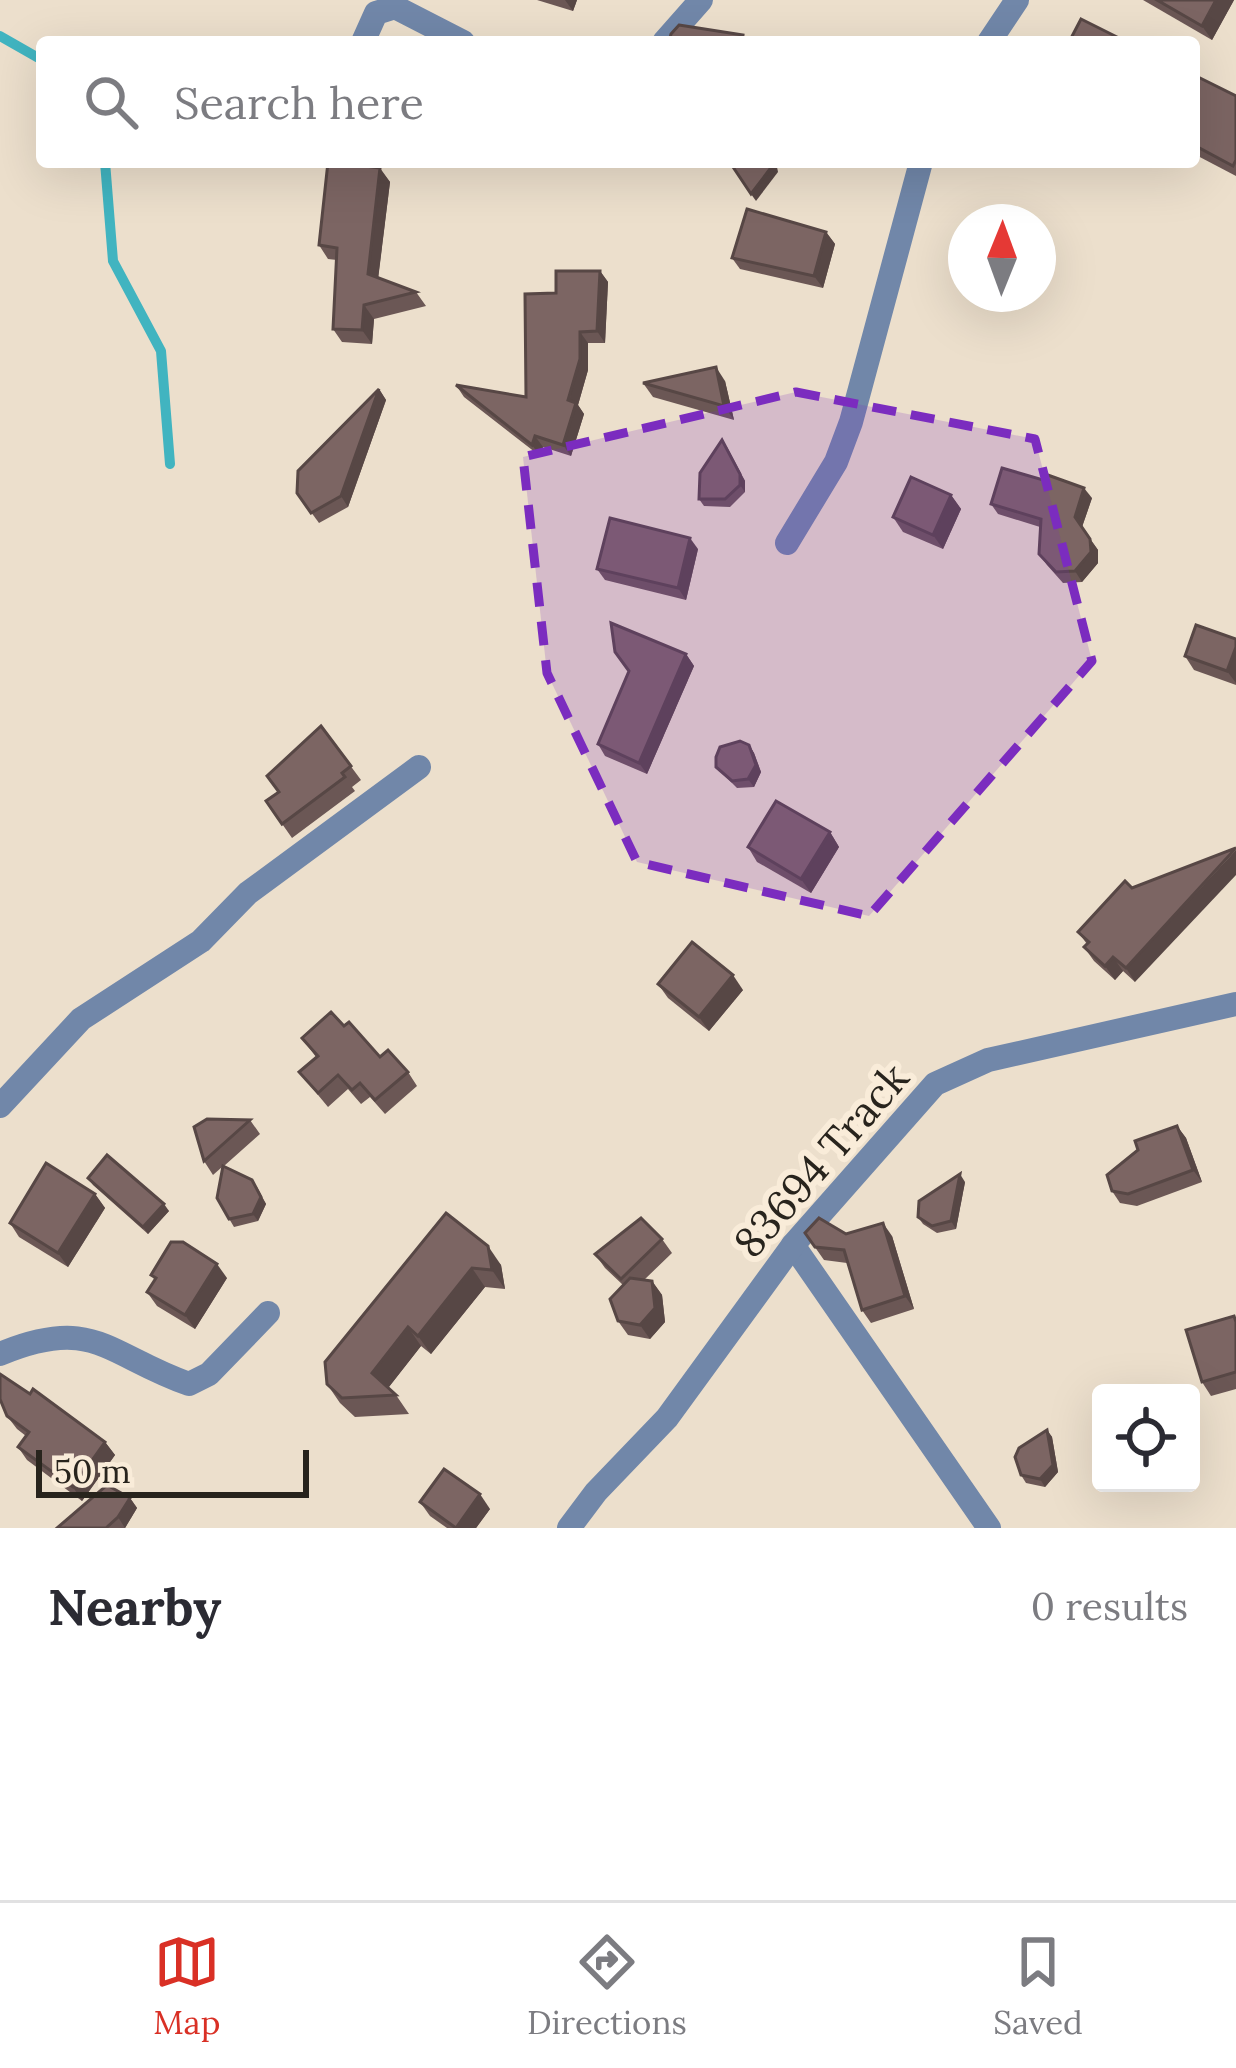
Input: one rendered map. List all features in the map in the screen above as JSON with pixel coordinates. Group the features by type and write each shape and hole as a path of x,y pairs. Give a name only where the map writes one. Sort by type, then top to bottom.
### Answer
{"street":[{"path":"669,36 701,0"},
{"path":"993,36 1017,0"},
{"path":"366,36 376,13 395,7 451,36"},
{"path":"787,543 836,462 851,422 919,168"},
{"path":"0,1106 81,1019 201,940 248,893 419,767"},
{"name":"83694 Track","path":"569,1528 667,1418 793,1245 934,1084 988,1060 1236,1004"},
{"path":"793,1245 989,1528"},
{"path":"0,1354 31,1341 74,1335 111,1345 189,1384 208,1374 268,1312"}],"highlighted area":[{"path":"796,392 1035,439 1092,661 869,916 637,862 547,673 523,457"}],"building":[{"path":"1157,0 1216,0 1202,26"},
{"path":"1081,19 1115,36 1072,36"},
{"path":"679,25 743,35 670,36"},
{"path":"1200,78 1236,96 1233,166 1200,148"},
{"path":"327,168 380,168 368,274 416,292 364,305 362,330 333,329 337,248 319,245"},
{"path":"734,168 771,168 751,194"},
{"path":"747,209 826,232 814,276 732,258"},
{"path":"556,271 600,271 597,331 580,332 580,359 568,400 576,403 563,445 535,436 532,445 456,385 526,397 525,294 556,293"},
{"path":"716,367 724,406 643,383"},
{"path":"379,389 341,496 311,513 297,493 298,471"},
{"path":"722,440 740,474 740,485 725,499 699,499 700,473"},
{"path":"1002,468 1043,480 1045,474 1084,488 1075,517 1090,539 1091,552 1075,571 1056,572 1039,554 1041,519 991,504"},
{"path":"911,477 951,495 933,535 893,517"},
{"path":"610,518 690,538 678,588 597,569"},
{"path":"611,623 686,654 639,763 598,744 629,671 615,652"},
{"path":"1196,625 1236,639 1227,671 1185,656"},
{"path":"321,726 351,766 342,773 345,777 282,824 266,801 279,792 267,776"},
{"path":"740,741 749,745 756,765 748,779 732,781 716,767 716,757 720,747"},
{"path":"776,801 830,832 801,879 748,847"},
{"path":"1236,848 1126,968 1113,957 1105,966 1084,947 1089,942 1078,932 1125,881 1132,888"},
{"path":"692,942 733,975 699,1017 658,984"},
{"path":"331,1012 344,1026 349,1022 380,1057 388,1050 408,1072 375,1100 360,1083 352,1090 338,1075 318,1093 299,1072 318,1056 302,1038"},
{"path":"207,1119 250,1120 204,1161 194,1127"},
{"path":"1177,1126 1193,1170 1128,1194 1112,1191 1107,1175 1138,1150 1135,1141"},
{"path":"107,1155 164,1204 143,1227 88,1178"},
{"path":"46,1163 95,1194 58,1253 10,1223"},
{"path":"223,1166 252,1180 261,1197 253,1214 229,1219 217,1198"},
{"path":"960,1174 951,1221 932,1226 918,1217 919,1201"},
{"path":"446,1213 488,1246 492,1270 472,1268 418,1336 408,1327 372,1373 396,1395 342,1398 327,1384 325,1362"},
{"path":"641,1218 662,1239 621,1279 595,1254"},
{"path":"819,1218 846,1234 883,1223 905,1296 862,1310 844,1250 815,1247 805,1233"},
{"path":"171,1242 183,1242 217,1264 185,1315 147,1292 156,1278 151,1275"},
{"path":"630,1278 652,1281 655,1308 640,1325 618,1321 610,1299"},
{"path":"1234,1316 1236,1372 1202,1382 1186,1330"},
{"path":"0,1374 30,1394 33,1389 105,1442 73,1487 18,1447 29,1432 7,1416 0,1399"},
{"path":"1047,1430 1053,1465 1040,1479 1021,1475 1015,1457 1019,1448"},
{"path":"444,1469 480,1494 456,1528 420,1502"},
{"path":"107,1485 130,1498 106,1528 57,1528"}],"waterway":[{"path":"0,36 36,57"},
{"path":"105,168 113,261 161,351 170,464"}]}
